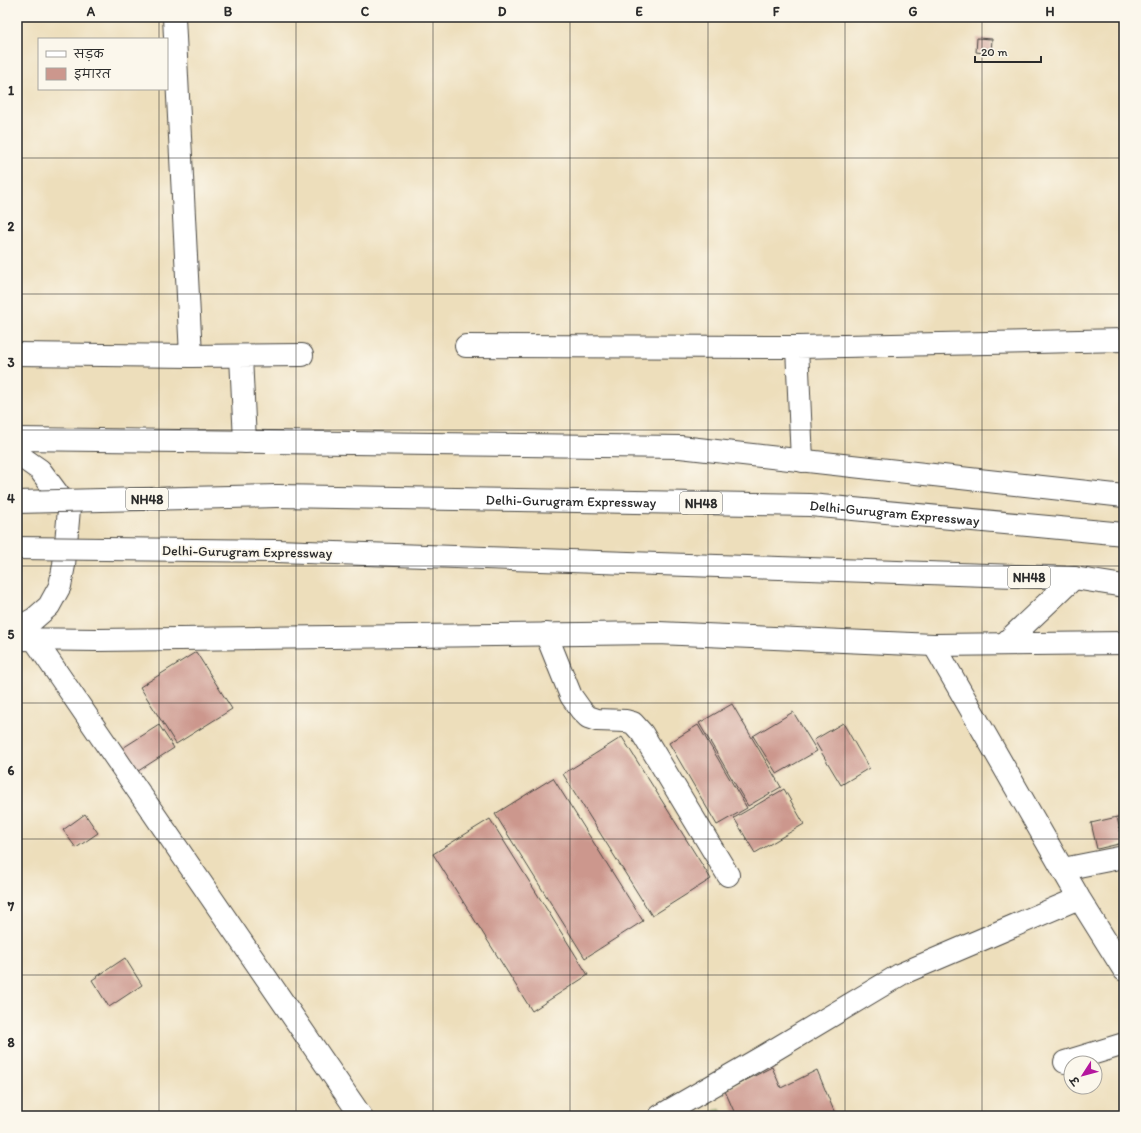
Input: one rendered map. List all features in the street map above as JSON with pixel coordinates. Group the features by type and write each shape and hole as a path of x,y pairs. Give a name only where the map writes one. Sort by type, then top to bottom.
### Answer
{"main road":[{"path":"174,17 191,356"},
{"path":"466,346 797,347 1124,340"},
{"path":"797,347 802,461"},
{"path":"17,354 191,356 302,355"},
{"path":"242,356 245,442"},
{"path":"17,439 680,447 1124,496"},
{"path":"17,454 40,470 69,509 64,565 60,586 49,606 34,619 23,635"},
{"name":"Delhi-Gurugram Expressway","path":"17,502 277,496 810,505 1124,534"},
{"name":"Delhi-Gurugram Expressway","path":"17,548 284,552 1074,578 1124,586"},
{"path":"1004,644 1074,578"},
{"path":"23,635 97,640 658,633 934,645 1124,643"},
{"path":"546,634 572,696 581,710 588,717 597,720 626,721 633,723 642,733 728,874"},
{"path":"23,635 361,1116"},
{"path":"934,645 1079,898 1124,970"},
{"path":"1063,869 1124,857"},
{"path":"660,1116 901,974 1079,898"},
{"path":"1088,1055 1124,1044"}],"green space":[{"path":"720,1108 724,1116 704,1116"}],"building":[{"path":"977,38 992,39 991,54 976,52"},
{"path":"196,652 232,709 176,744 140,687"},
{"path":"732,704 781,787 748,806 699,723"},
{"path":"793,712 817,751 777,774 753,736"},
{"path":"843,723 869,768 841,785 814,740"},
{"path":"159,725 174,748 132,775 118,751"},
{"path":"698,725 747,808 717,825 669,743"},
{"path":"622,737 711,879 652,916 563,774"},
{"path":"553,778 643,921 585,958 495,814"},
{"path":"784,789 804,824 755,853 734,818"},
{"path":"85,814 98,833 76,848 63,830"},
{"path":"1117,817 1123,843 1097,849 1091,823"},
{"path":"490,819 588,975 532,1011 433,854"},
{"path":"125,958 142,985 109,1007 92,980"},
{"path":"772,1067 781,1088 817,1070 836,1116 736,1116 725,1091"},
{"path":"441,1112 443,1116 435,1116"}]}
